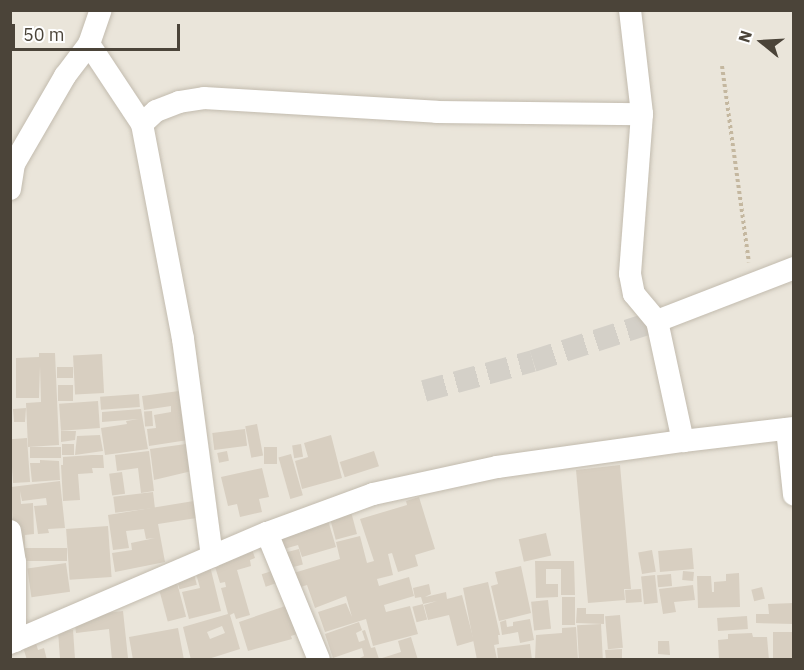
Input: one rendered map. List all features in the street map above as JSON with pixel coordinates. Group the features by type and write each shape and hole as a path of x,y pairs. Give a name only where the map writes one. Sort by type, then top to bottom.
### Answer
{"street":[{"path":"10,189 14,164 65,76 89,44 100,10"},
{"path":"630,10 642,114 630,274 634,294 657,321 683,441"},
{"path":"89,44 141,124 183,339 212,556"},
{"path":"141,124 156,111 179,102 204,98 437,112 642,114"},
{"path":"657,321 794,268"},
{"path":"10,531 15,562 13,642 267,533 373,494 438,478 683,441 790,429 794,495"},
{"path":"267,533 319,660"}],"path":[{"path":"722,66 742,222 753,284"}],"shaded area":[{"path":"11,11 793,11 793,659 11,659"}],"building":[{"path":"39,353 55,353 59,445 28,447 26,403 41,402 40,366 39,398 16,398 16,358 39,357"},
{"path":"102,354 104,393 75,394 73,356"},
{"path":"57,367 73,367 73,378 57,378"},
{"path":"58,385 73,385 73,401 58,401"},
{"path":"179,391 188,440 149,446 147,429 156,428 154,415 171,412 171,406 144,410 142,396"},
{"path":"139,394 140,407 101,410 100,397"},
{"path":"98,401 100,428 61,431 59,404"},
{"path":"26,408 25,422 14,422 13,409"},
{"path":"141,409 148,449 105,455 101,428 127,424 126,421 139,419 102,422 102,412"},
{"path":"152,411 153,426 145,427 144,412"},
{"path":"257,424 263,455 251,458 245,426"},
{"path":"245,429 247,446 214,450 212,433"},
{"path":"61,431 76,431 75,440 61,442"},
{"path":"100,435 103,451 75,455 77,436"},
{"path":"331,435 342,478 302,489 295,461 308,457 304,443"},
{"path":"27,438 30,482 13,483 10,439"},
{"path":"193,443 196,470 154,480 150,449"},
{"path":"62,444 74,444 74,455 62,455"},
{"path":"301,444 303,457 294,458 292,445"},
{"path":"30,447 61,447 61,458 30,458"},
{"path":"264,447 277,447 277,464 264,464"},
{"path":"149,451 154,491 141,493 138,468 117,471 115,455"},
{"path":"227,451 229,461 219,463 217,453"},
{"path":"374,451 379,466 345,477 340,462"},
{"path":"291,454 303,495 290,499 279,458"},
{"path":"103,455 104,468 92,468 93,473 78,474 80,500 63,501 61,465 63,465 63,457"},
{"path":"40,460 59,461 60,480 32,482 30,463 40,463"},
{"path":"620,465 631,589 624,589 625,600 588,603 576,470"},
{"path":"262,468 269,497 259,499 262,512 240,517 237,504 228,506 221,477"},
{"path":"122,472 125,494 112,496 109,474"},
{"path":"60,481 65,528 48,529 49,533 38,534 34,506 47,505 46,498 22,501 20,491 21,504 33,503 34,534 25,535 25,549 22,549 13,530 11,487"},
{"path":"153,492 155,508 115,513 113,497"},
{"path":"419,497 435,549 415,555 418,566 398,572 392,553 388,554 393,575 377,579 379,586 409,577 414,596 384,605 386,612 410,606 418,634 373,646 366,619 325,632 318,612 346,603 352,617 346,596 315,608 307,585 291,590 287,575 340,559 336,542 360,536 367,563 374,561 360,519 407,505 406,501"},
{"path":"200,500 203,517 158,524 165,562 115,572 112,553 132,550 131,543 155,538 146,539 144,529 126,531 129,548 113,550 108,515"},
{"path":"350,508 357,534 336,540 329,514"},
{"path":"327,517 336,547 302,557 298,545 284,549 279,531"},
{"path":"108,526 112,577 70,580 66,529"},
{"path":"546,533 551,555 524,562 519,539"},
{"path":"24,548 67,548 67,561 24,561"},
{"path":"692,548 694,569 660,572 658,551"},
{"path":"252,549 255,558 250,560 251,566 237,570 250,615 236,619 234,613 230,615 240,649 205,660 191,660 183,627 228,614 221,588 226,587 225,582 220,583 213,560","holes":["222,626 225,633 210,639 207,632"]},
{"path":"299,549 303,565 289,568 285,552"},
{"path":"652,550 656,572 642,574 638,552"},
{"path":"535,561 574,561 575,595 561,595 561,569 546,569 546,584 558,584 558,597 536,598"},
{"path":"66,563 70,592 31,597 27,568"},
{"path":"210,566 221,611 189,619 182,592 200,588 195,570"},
{"path":"521,566 531,613 499,621 491,586 498,584 495,572"},
{"path":"275,570 279,582 266,587 262,574"},
{"path":"683,571 694,572 693,581 682,580"},
{"path":"739,573 740,607 698,608 697,576 711,576 712,592 714,592 714,582 726,581 726,574"},
{"path":"194,574 197,585 179,589 177,579"},
{"path":"671,574 672,586 658,587 657,575"},
{"path":"655,575 658,603 644,604 641,576"},
{"path":"176,579 186,617 168,622 158,584"},
{"path":"488,582 500,635 498,635 499,644 494,645 497,659 477,660 463,588"},
{"path":"429,584 431,594 425,597 446,592 447,599 462,595 474,641 457,646 449,615 428,620 424,605 437,601 423,604 421,597 415,598 413,588"},
{"path":"693,585 695,600 674,602 676,612 663,614 659,589"},
{"path":"762,587 765,599 754,601 751,590"},
{"path":"641,589 642,602 626,603 625,590"},
{"path":"562,597 575,597 575,625 562,625"},
{"path":"548,600 551,629 534,631 531,602"},
{"path":"294,603 303,632 291,636 292,639 248,651 239,622"},
{"path":"794,603 794,624 756,623 756,614 769,614 768,604"},
{"path":"423,604 427,619 417,622 412,607"},
{"path":"577,608 586,608 586,614 604,614 604,624 576,623"},
{"path":"123,611 128,658 112,660 109,629 76,633 74,617"},
{"path":"620,615 623,648 608,649 605,616"},
{"path":"747,616 748,629 718,631 717,618"},
{"path":"530,619 534,640 520,643 518,632 502,635 500,622 506,620 507,627 513,626 513,622"},
{"path":"359,622 362,630 356,633 359,642 365,640 362,631 365,630 371,648 375,647 379,659 401,652 398,641 411,637 418,660 356,660 364,656 362,648 333,658 325,634"},
{"path":"601,624 603,660 579,660 577,625"},
{"path":"576,627 578,660 535,660 536,635 562,633 562,628"},
{"path":"178,628 184,660 133,660 129,637"},
{"path":"73,630 75,660 60,660 58,631"},
{"path":"773,632 794,632 794,660 773,660"},
{"path":"752,633 753,637 767,637 769,660 719,660 718,640 728,639 728,634"},
{"path":"35,640 38,650 44,648 47,660 27,660 22,644"},
{"path":"658,641 669,641 670,655 658,654"},
{"path":"530,644 532,660 498,660 497,648"},
{"path":"622,649 622,660 606,660 605,650"}],"tunnel":[{"path":"424,391 533,361 657,321"}]}
